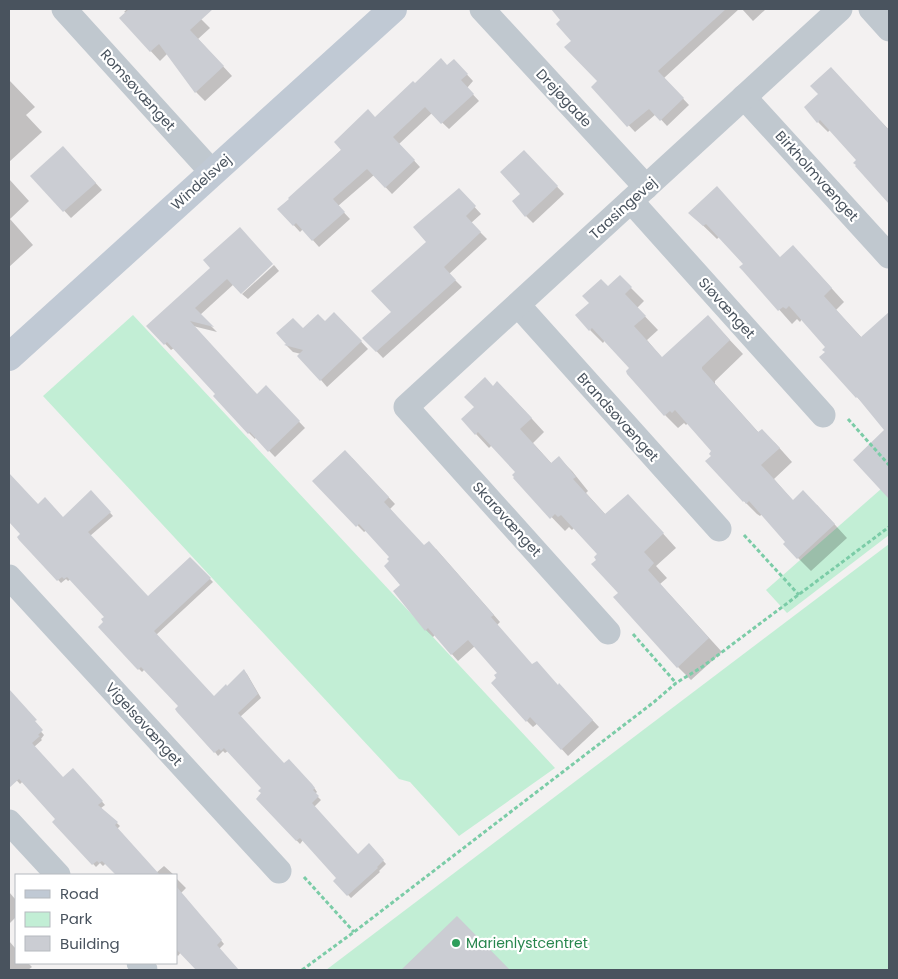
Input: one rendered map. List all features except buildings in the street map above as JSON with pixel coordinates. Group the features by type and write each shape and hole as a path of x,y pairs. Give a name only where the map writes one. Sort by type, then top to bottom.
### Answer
{"street":[{"name":"Romsøvænget","path":"64,9 212,172"},
{"name":"Windelsvej","path":"9,357 393,9"},
{"name":"Drejøgade","path":"482,9 638,194"},
{"name":"Taasingevej","path":"406,407 840,9"},
{"path":"871,9 889,29"},
{"name":"Birkholmvænget","path":"744,97 889,256"},
{"name":"Siøvænget","path":"638,194 823,416"},
{"name":"Brandsøvænget","path":"518,304 719,529"},
{"name":"Skarøvænget","path":"406,407 608,632"},
{"name":"Vigelsøvænget","path":"9,577 279,872"},
{"path":"9,822 57,874"}],"path":[{"path":"823,416 842,414 889,465"},
{"path":"719,529 732,522 799,595"},
{"path":"302,970 654,702 676,683 702,667 889,526"},
{"path":"608,632 622,621 676,683"},
{"path":"279,872 293,864 354,932"}],"green space":[{"path":"133,315 555,768 459,836 410,782 399,779 43,396"},
{"path":"889,482 889,535 787,613 766,590"},
{"path":"889,544 889,970 326,970"}],"place":[{"name":"Marienlystcentret","path":"456,943"}]}
